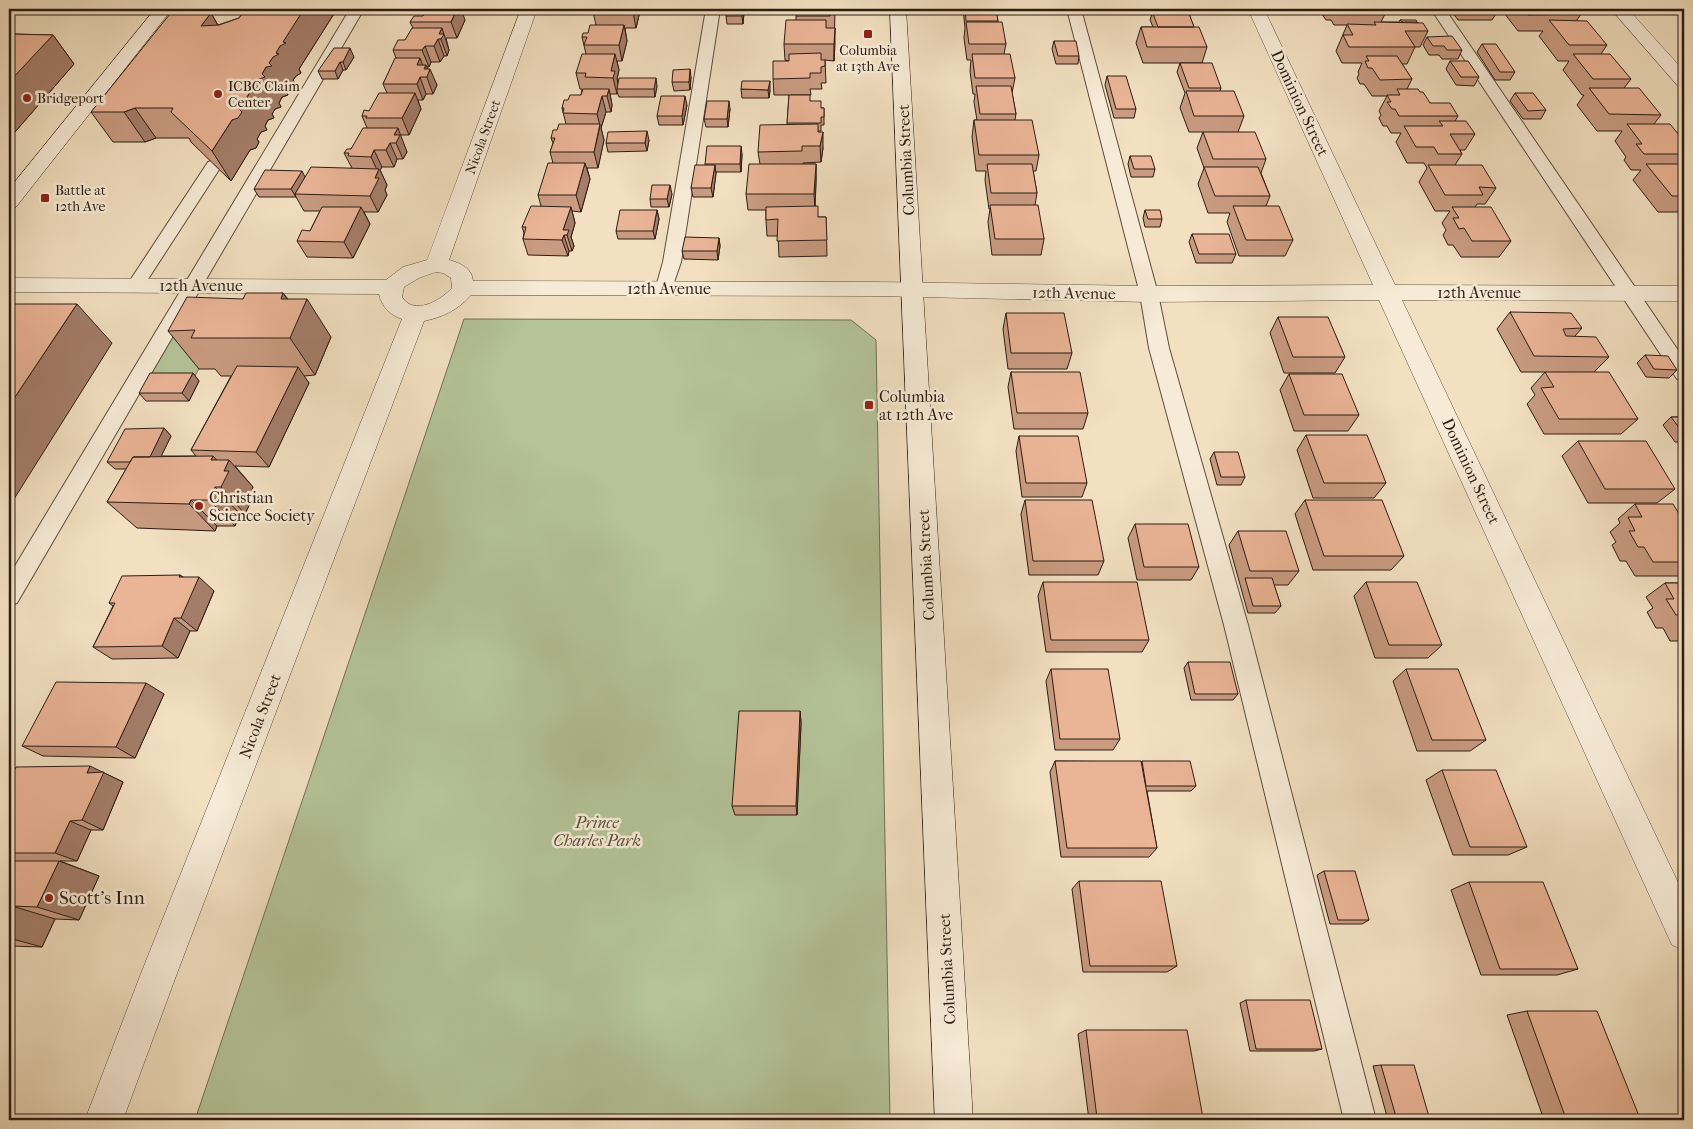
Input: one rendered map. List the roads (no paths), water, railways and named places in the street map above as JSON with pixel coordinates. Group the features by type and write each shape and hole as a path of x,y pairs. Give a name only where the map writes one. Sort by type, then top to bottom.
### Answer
{"street":[{"path":"9,202 164,9"},
{"name":"Nicola Street","path":"436,265 529,9"},
{"name":"Columbia Street","path":"898,9 954,1120"},
{"name":"Dominion Street","path":"1256,9 1684,933"},
{"path":"1619,9 1684,82"},
{"path":"436,265 456,270 462,276 463,288 457,298 448,305 436,310 416,313 401,310 394,304 391,297 393,287 404,275 414,269 436,265"},
{"name":"12th Avenue","path":"9,285 393,287"},
{"name":"12th Avenue","path":"463,288 665,287 1148,294 1388,292 1684,293"},
{"name":"Nicola Street","path":"104,1120 158,976 416,313"}],"lane":[{"path":"9,596 357,9"},
{"path":"665,287 672,262 713,9"},
{"path":"1074,9 1106,125 1148,294 1159,348 1236,625 1360,1120"},
{"path":"1438,9 1684,374"},
{"path":"136,286 214,165"}],"place":[{"name":"Columbia at 13th Ave","path":"868,34"},
{"name":"ICBC Claim Center","path":"218,94"},
{"name":"Bridgeport","path":"27,98"},
{"name":"Battle at 12th Ave","path":"45,198"},
{"name":"Columbia at 12th Ave","path":"869,405"},
{"name":"Christian Science Society","path":"199,506"},
{"name":"Scott's Inn","path":"49,898"}],"park label":[{"name":"Prince Charles Park","path":"597,831"}]}
